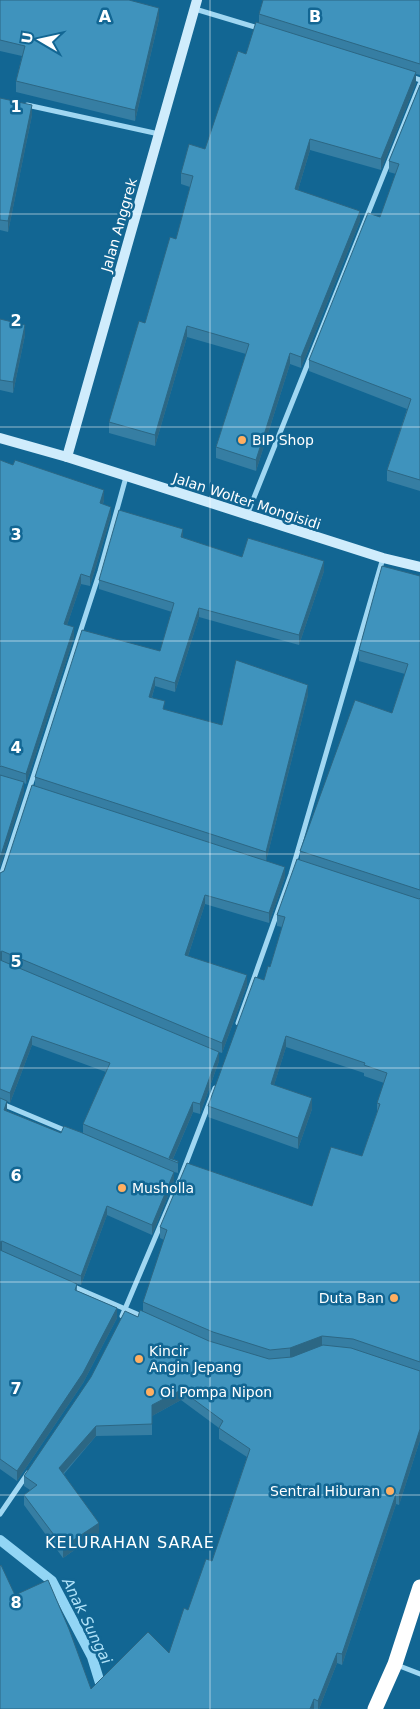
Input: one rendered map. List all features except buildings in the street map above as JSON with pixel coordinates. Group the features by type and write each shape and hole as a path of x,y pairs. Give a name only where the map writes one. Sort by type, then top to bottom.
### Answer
{"highway":[{"path":"374,1709 395,1664 420,1588"}],"street":[{"path":"196,4 270,32"},
{"name":"Jalan Anggrek","path":"67,457 196,4"},
{"path":"247,515 420,82 401,74"},
{"path":"19,103 159,134"},
{"name":"Jalan Wolter Mongisidi","path":"0,438 67,457 383,558 420,567"},
{"path":"0,879 100,570 126,477"},
{"path":"235,1032 291,874 383,558"},
{"path":"18,786 37,792"},
{"path":"293,864 302,867"},
{"path":"282,871 291,874"},
{"path":"118,1326 180,1179 218,1078"},
{"path":"0,1103 72,1133"},
{"path":"171,1175 180,1179"},
{"path":"63,1282 152,1320"},
{"path":"1,1512 34,1464"},
{"path":"395,1664 420,1674"}],"waterway":[{"name":"Anak Sungai","path":"0,1540 52,1581 92,1657 108,1709"}],"place":[{"name":"BIP Shop","path":"242,440"},
{"name":"Musholla","path":"122,1188"},
{"name":"Duta Ban","path":"394,1298"},
{"name":"Kincir Angin Jepang","path":"139,1359"},
{"name":"Oi Pompa Nipon","path":"150,1392"},
{"name":"Sentral Hiburan","path":"390,1491"}],"district":[{"name":"KELURAHAN SARAE","path":"130,1542"}]}
